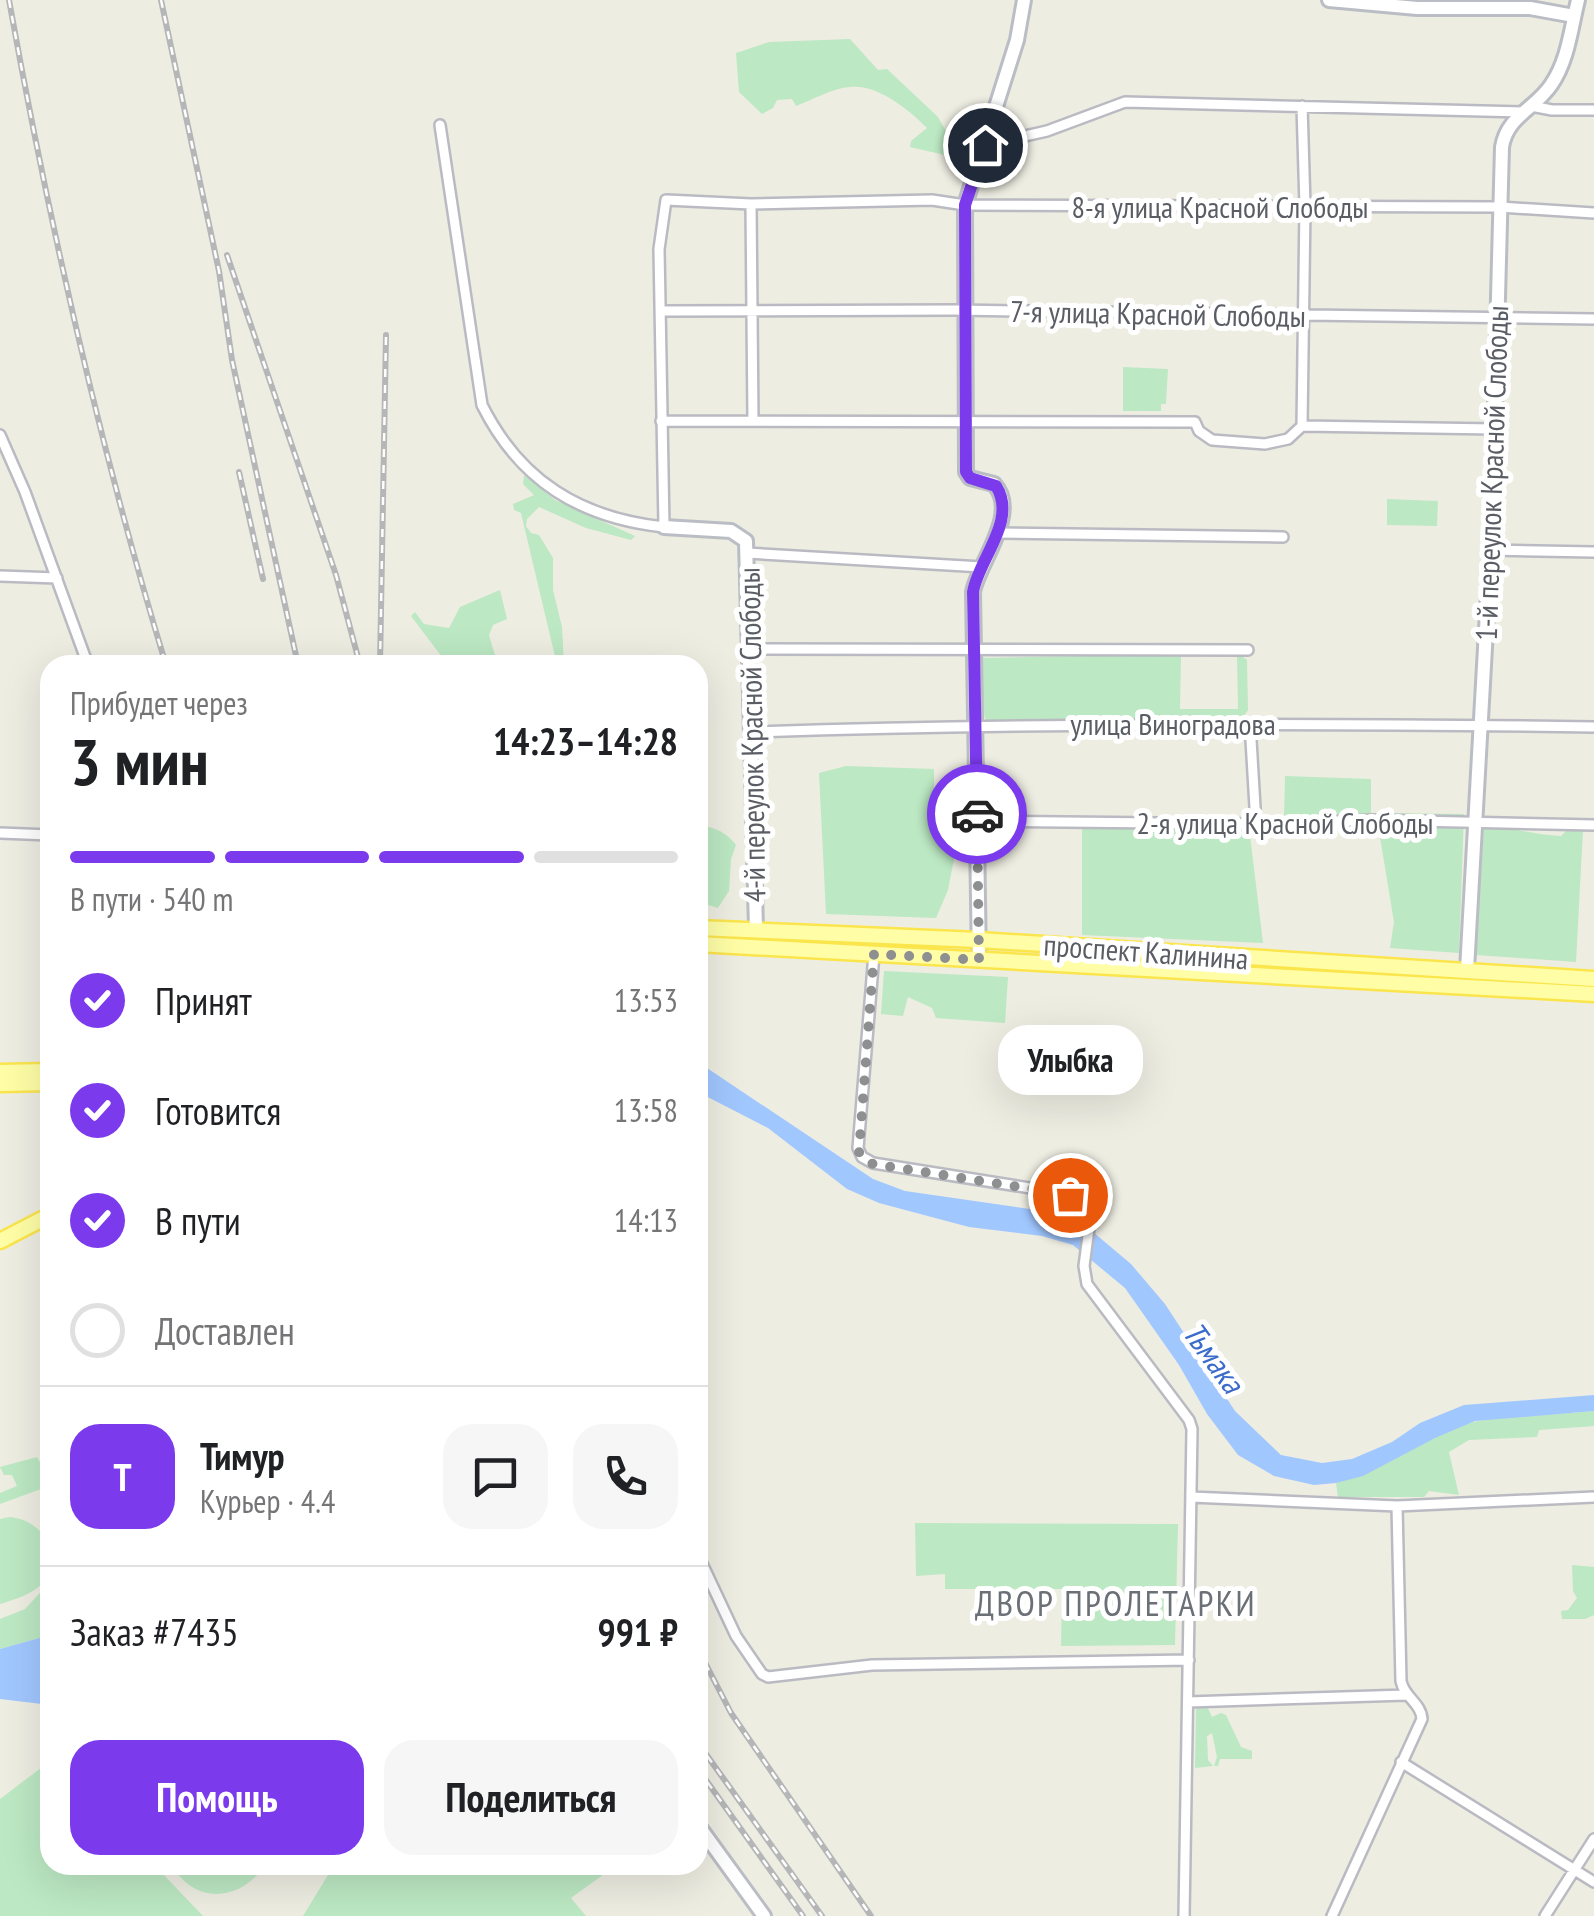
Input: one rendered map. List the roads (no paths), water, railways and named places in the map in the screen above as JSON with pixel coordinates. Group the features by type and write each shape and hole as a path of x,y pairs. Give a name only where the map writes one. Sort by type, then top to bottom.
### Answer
{"main road":[{"name":"проспект Калинина","path":"708,928 979,940 1594,980"},
{"path":"744,946 754,939 756,929"},
{"path":"874,954 888,935"},
{"name":"проспект Калинина","path":"708,944 1594,994"},
{"path":"1118,969 1132,950"},
{"path":"1458,986 1467,970"},
{"path":"0,1072 40,1071"},
{"path":"0,1084 40,1083"},
{"path":"0,1242 40,1220"}],"street":[{"path":"979,960 973,592 998,533 999,490 966,474 965,205 1017,40 1024,0"},
{"path":"1328,0 1417,8 1530,8 1574,16"},
{"name":"1-й переулок Красной Слободы","path":"1467,970 1490,550 1503,140 1511,122 1557,76 1578,0"},
{"path":"968,163 985,145 1047,131 1125,102 1594,110"},
{"path":"1302,106 1302,426"},
{"name":"4-й переулок Красной Слободы","path":"440,125 482,405 498,436 524,466 558,493 598,513 664,528 734,532 746,541 756,929"},
{"name":"8-я улица Красной Слободы","path":"662,311 660,249 666,200 752,204 932,200 965,205 1500,207 1594,213"},
{"path":"752,204 753,421"},
{"name":"7-я улица Красной Слободы","path":"662,311 968,310 1594,319"},
{"path":"662,311 664,528"},
{"path":"661,422 1194,422 1212,440 1265,444 1288,439 1302,426 1495,429"},
{"path":"0,435 26,492 84,655"},
{"path":"998,533 1283,537"},
{"path":"1490,550 1594,552"},
{"path":"746,553 982,567"},
{"path":"0,576 57,578"},
{"path":"749,648 1248,650"},
{"path":"1250,723 1256,824"},
{"name":"улица Виноградова","path":"751,732 975,724 1594,727"},
{"name":"2-я улица Красной Слободы","path":"977,820 1256,824 1374,820 1594,825"},
{"path":"0,833 40,835"},
{"path":"874,954 858,1148 862,1157 873,1164 1093,1198 1084,1264 1089,1287 1189,1420 1192,1432 1184,1916"},
{"path":"1191,1497 1397,1506 1594,1497"},
{"path":"1332,1916 1422,1719 1420,1708 1406,1695 1401,1681 1397,1506"},
{"path":"708,1576 736,1636 768,1678 872,1664 1188,1660"},
{"path":"1188,1702 1406,1695"},
{"path":"1401,1762 1594,1882"},
{"path":"708,1838 764,1916"},
{"path":"1544,1916 1594,1839"}],"water":[{"path":"708,1069 873,1179 905,1191 1057,1213 1093,1232 1131,1264 1165,1304 1235,1411 1281,1455 1322,1463 1352,1459 1464,1405 1594,1395 1594,1411 1475,1421 1363,1476 1336,1483 1314,1485 1274,1476 1238,1455 1125,1288 1073,1245 1042,1236 969,1227 879,1203 847,1189 768,1128 708,1097"},
{"path":"40,1638 40,1704 0,1699 0,1649"}],"railway":[{"path":"9,0 78,335 119,501 163,655"},
{"path":"161,0 219,271 232,360 296,655"},
{"path":"227,255 336,575 357,655"},
{"path":"380,655 386,335"},
{"path":"239,472 263,579"},
{"path":"708,1668 731,1713 871,1916"},
{"path":"708,1757 822,1916"},
{"path":"708,1783 803,1916"}],"place":[{"name":"Улыбка","path":"1070,1195"}],"district":[{"name":"ДВОР ПРОЛЕТАРКИ","path":"1116,1603"}],"water label":[{"name":"Тьмака","path":"1214,1357"}]}
